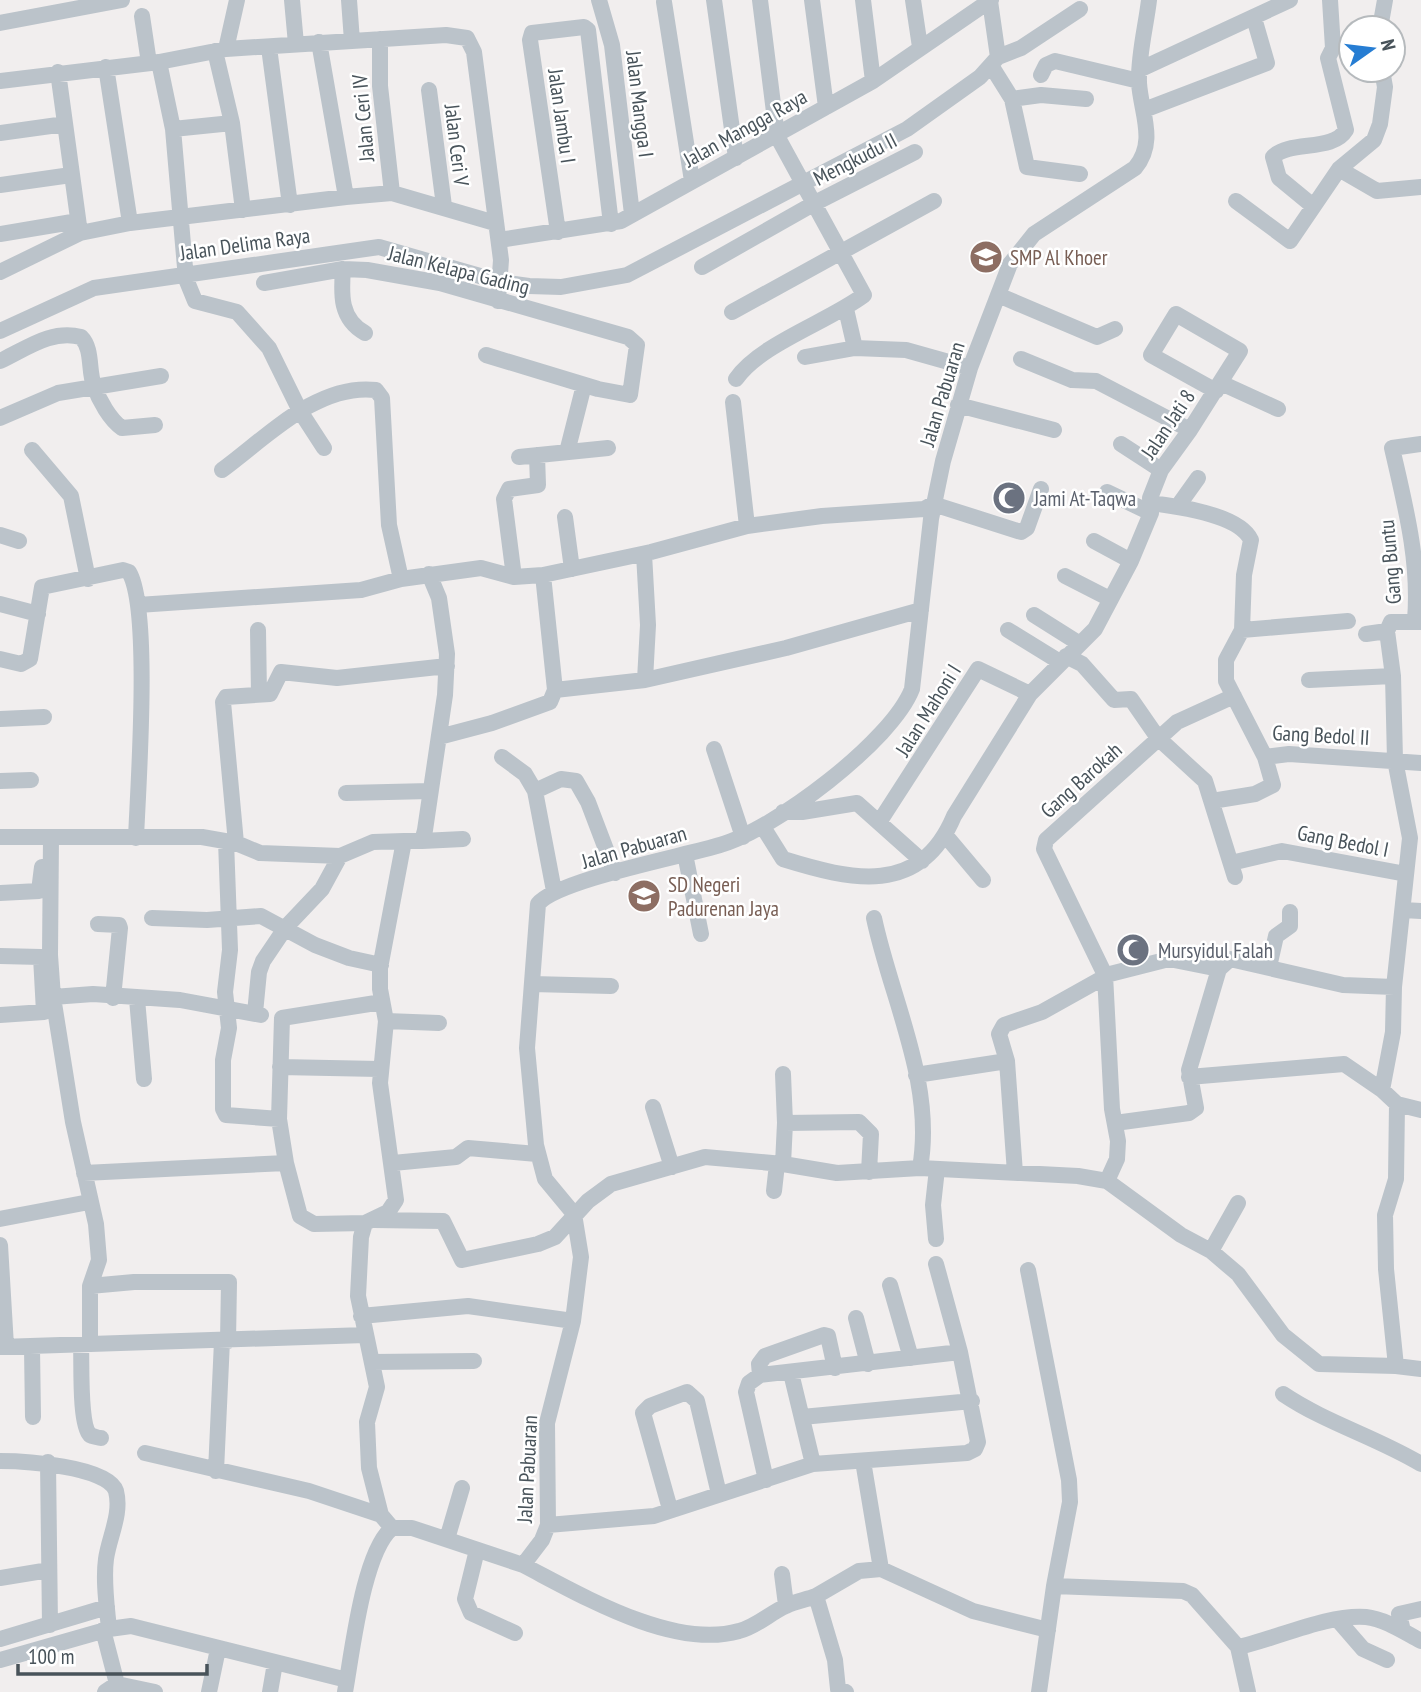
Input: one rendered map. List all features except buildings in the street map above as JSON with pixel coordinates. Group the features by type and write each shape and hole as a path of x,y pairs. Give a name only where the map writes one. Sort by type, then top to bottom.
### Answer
{"street":[{"path":"0,23 121,0"},
{"path":"237,0 220,50 243,210"},
{"path":"292,0 296,44"},
{"path":"349,0 352,41"},
{"name":"Jalan Mangga I","path":"599,0 612,45 632,214"},
{"path":"714,0 736,158"},
{"path":"736,379 755,359 846,309 864,295 777,136 760,0"},
{"path":"811,0 826,107"},
{"path":"863,0 873,81"},
{"path":"913,0 920,47"},
{"name":"Jalan Pabuaran","path":"554,891 743,837 763,827 854,762 902,708 912,689 933,504 970,368 1010,264 1034,234 1135,168 1142,160 1147,137 1140,75 1149,0"},
{"path":"1041,75 1046,65 1055,61 1140,75 1290,0"},
{"path":"1313,206 1279,178 1273,159 1276,153 1338,138 1346,130 1328,58 1333,48 1330,0"},
{"path":"990,1 995,62 1012,99 1027,167 1080,174"},
{"name":"Jalan Mangga Raya","path":"499,240 611,224 632,214 873,81 967,8 990,1"},
{"path":"664,2 691,181"},
{"path":"0,81 154,62 220,50 458,35 467,38 472,46 499,240 500,291 561,287 627,275 804,184 906,129 995,62 1080,9"},
{"path":"142,16 173,129 186,276 192,297 195,301 237,312 269,348 300,411 324,449"},
{"path":"1144,110 1267,63 1254,18"},
{"name":"Jalan Jambu I","path":"558,232 530,40 532,33 558,29 584,26 588,30 611,224"},
{"name":"Jalan Ceri IV","path":"380,39 380,86 392,193"},
{"path":"319,42 346,197"},
{"path":"270,55 290,205"},
{"path":"106,67 130,223"},
{"path":"0,234 79,227 58,72"},
{"path":"1236,201 1288,242 1339,169 1374,140 1384,100 1383,84"},
{"name":"Jalan Ceri V","path":"429,90 444,206"},
{"path":"1012,99 1041,95 1086,99"},
{"path":"173,129 232,123"},
{"path":"0,133 65,124"},
{"name":"Mengkudu II","path":"702,267 814,202 915,152"},
{"path":"1339,169 1377,191 1421,187"},
{"path":"0,185 71,175"},
{"name":"Jalan Delima Raya","path":"0,272 79,227 346,197 392,193 495,223"},
{"path":"732,312 934,201"},
{"name":"Jalan Delima Raya","path":"0,331 94,288 379,247 500,291"},
{"path":"343,269 342,296 345,313 352,325 365,333"},
{"name":"Jalan Kelapa Gading","path":"264,283 343,269 367,270 500,291 628,337 637,345 630,395 584,385"},
{"path":"998,295 1097,337 1115,329"},
{"path":"846,309 855,348"},
{"name":"Jalan Jati 8","path":"922,861 946,836 954,817 1030,694 1095,629 1131,561 1161,470 1218,387 1239,349 1177,314 1151,355 1218,387"},
{"path":"0,361 46,338 64,334 81,337 87,346 93,385 114,423 122,428 155,425"},
{"path":"806,357 855,348 906,350 970,368"},
{"path":"486,355 584,385 567,452"},
{"path":"1021,359 1072,380 1096,381 1190,430"},
{"path":"0,418 58,393 93,385 161,376"},
{"path":"1218,387 1278,409"},
{"path":"222,470 300,411 329,396 365,388 376,390 382,398 389,525 401,579"},
{"path":"733,402 747,526"},
{"path":"958,405 1054,430"},
{"path":"1121,444 1161,470"},
{"name":"Gang Buntu","path":"1418,621 1411,532 1392,448 1421,444"},
{"path":"519,457 608,448"},
{"path":"32,450 71,496 88,579"},
{"path":"514,577 504,499 509,489 538,485 537,455"},
{"path":"1178,506 1198,478"},
{"path":"138,605 360,590 401,579 481,568 514,577 543,575 644,554 747,526 822,516 925,509 933,504 1021,532 1027,528 1041,489"},
{"name":"Gang Bedol II","path":"1107,492 1150,508 1178,506 1214,515 1250,536 1244,575 1242,631 1226,660 1226,681 1265,757 1289,754 1421,763"},
{"path":"565,517 572,569"},
{"path":"0,535 19,541"},
{"path":"1094,541 1131,561"},
{"path":"644,554 648,625 645,680"},
{"path":"0,659 21,664 29,661 42,587 123,570 129,572 138,605 141,716 136,838"},
{"path":"422,841 439,737 447,666 445,626 429,574"},
{"path":"439,737 550,702 555,690 543,575"},
{"path":"1065,576 1110,600"},
{"path":"0,604 38,614"},
{"path":"555,690 645,680 786,648 921,610"},
{"path":"1034,615 1080,644"},
{"path":"1242,631 1348,621"},
{"path":"1381,1090 1394,1032 1394,987 1410,838 1395,760 1393,676 1387,631 1391,622 1418,621"},
{"path":"258,630 259,695"},
{"path":"1008,630 1063,659 1082,664 1114,700 1131,699 1158,738 1205,781 1212,801 1268,790 1273,782 1265,757"},
{"path":"1366,634 1387,631"},
{"path":"279,1119 226,1115 223,1109 223,1060 229,1028 225,992 230,950 227,918 231,842 223,702 229,696 273,693 281,672 337,678 447,666"},
{"name":"Jalan Mahoni I","path":"880,821 977,670 982,669 1030,694"},
{"path":"1309,680 1393,676"},
{"name":"Gang Barokah","path":"1105,975 1044,849 1046,840 1177,722 1234,696"},
{"path":"0,719 44,718"},
{"path":"714,749 743,837"},
{"path":"502,757 525,774 535,791 554,891 538,904 527,1016 527,1048 537,1154 545,1179 574,1214"},
{"path":"535,791 561,779 576,781 588,802 615,873"},
{"path":"0,781 31,780"},
{"path":"346,793 430,791"},
{"name":"Gang Bedol I","path":"1212,801 1233,870 1282,851 1406,874"},
{"path":"763,827 783,859 834,875 878,878 896,874 922,861 880,821 853,802 802,812 783,812"},
{"path":"946,836 983,880"},
{"path":"0,837 202,837 231,842 260,853 340,856 373,842 463,839"},
{"path":"0,893 40,891 46,837"},
{"path":"46,837 50,955 58,1040 89,1202 96,1224 99,1260 90,1286 82,1400 88,1430 91,1435 101,1438"},
{"path":"404,841 381,965 382,1002 386,1021 379,1069 396,1200 388,1212 370,1222 359,1266 360,1315 377,1387 367,1422 369,1457 381,1515 392,1528 412,1528 523,1565 659,1628 725,1634 741,1631 786,1605 816,1596 859,1571 881,1569 972,1611 1048,1630"},
{"path":"685,854 701,934"},
{"path":"53,997 93,994 113,998 180,1000 258,1014 259,972 286,927 321,889 340,856"},
{"path":"1403,910 1421,911"},
{"path":"1269,967 1276,936 1290,926 1290,912"},
{"path":"152,918 261,916 286,927 315,945 349,958 381,965"},
{"path":"874,918 916,1075 936,1239"},
{"path":"98,924 119,925 120,928 113,998"},
{"path":"0,956 41,957 44,1012 0,1015"},
{"path":"1115,1124 1189,1113 1196,1108 1189,1077 1219,969 1234,958 1343,985 1394,987"},
{"path":"1015,1172 1007,1061 999,1034 1004,1025 1042,1012 1105,975 1169,959 1219,969"},
{"path":"1105,975 1117,1159 1107,1181"},
{"path":"532,984 611,986"},
{"path":"137,999 144,1079"},
{"path":"382,1002 284,1016 279,1119 286,1163 300,1216 304,1221 314,1224 443,1221 462,1260 547,1241 555,1237 574,1214 611,1184 705,1157 837,1173 928,1168 1078,1176 1107,1181 1181,1235 1211,1251 1238,1275 1283,1335 1319,1363 1421,1369"},
{"path":"386,1021 439,1023"},
{"path":"916,1075 1007,1061"},
{"path":"1189,1077 1344,1065 1397,1104 1421,1110"},
{"path":"280,1067 379,1069"},
{"path":"774,1191 785,1123 783,1074"},
{"path":"1396,1366 1386,1269 1385,1215 1396,1180 1397,1104"},
{"path":"653,1107 672,1167"},
{"path":"785,1123 859,1122 867,1126 871,1133 869,1172"},
{"path":"393,1163 456,1157 468,1149 537,1154"},
{"path":"84,1173 286,1163"},
{"path":"0,1219 89,1202"},
{"path":"1211,1251 1238,1203"},
{"name":"Jalan Pabuaran","path":"523,1565 542,1540 548,1525 547,1423 573,1321 580,1257 574,1214"},
{"path":"0,1245 3,1347 365,1335"},
{"path":"548,1525 639,1518 813,1464 967,1452 975,1449 977,1435 972,1401 936,1264"},
{"path":"1028,1270 1069,1480 1070,1502 1054,1586 1039,1692"},
{"path":"90,1286 134,1282 229,1282 216,1471"},
{"path":"890,1285 911,1358"},
{"path":"360,1315 468,1306 573,1321"},
{"path":"856,1318 867,1364"},
{"path":"760,1375 759,1364 765,1356 826,1334 835,1368"},
{"path":"32,1348 33,1417"},
{"path":"766,1480 746,1392 749,1383 760,1375 960,1352"},
{"path":"372,1362 474,1361"},
{"path":"791,1373 813,1464"},
{"path":"670,1509 643,1413 650,1406 687,1392 697,1401 719,1494"},
{"path":"1283,1394 1310,1412 1385,1443 1421,1464"},
{"path":"802,1417 972,1401"},
{"path":"145,1453 309,1491 381,1515"},
{"path":"0,1461 48,1462 106,1479 116,1491 116,1518 106,1560 111,1688 155,1692"},
{"path":"863,1461 881,1569"},
{"path":"48,1462 50,1625"},
{"path":"447,1539 462,1488"},
{"path":"0,1640 50,1625 107,1620 275,1663 348,1677 366,1583 376,1550 392,1528"},
{"path":"477,1550 466,1599 467,1608 471,1613 514,1633"},
{"path":"0,1578 49,1570"},
{"path":"782,1574 786,1605"},
{"path":"1054,1586 1183,1591 1192,1595 1238,1647 1248,1692"},
{"path":"816,1596 835,1660 840,1691"},
{"path":"1403,1631 1399,1614 1421,1609"},
{"path":"1238,1647 1337,1619 1366,1618 1421,1640"},
{"path":"1337,1619 1363,1649 1387,1660"},
{"path":"0,1660 107,1620"},
{"path":"209,1692 218,1649"},
{"path":"270,1692 275,1663"}],"place":[{"name":"SMP Al Khoer","path":"986,257"},
{"name":"Jami At-Taqwa","path":"1009,498"},
{"name":"SD Negeri Padurenan Jaya","path":"644,896"},
{"name":"Mursyidul Falah","path":"1133,950"}]}
